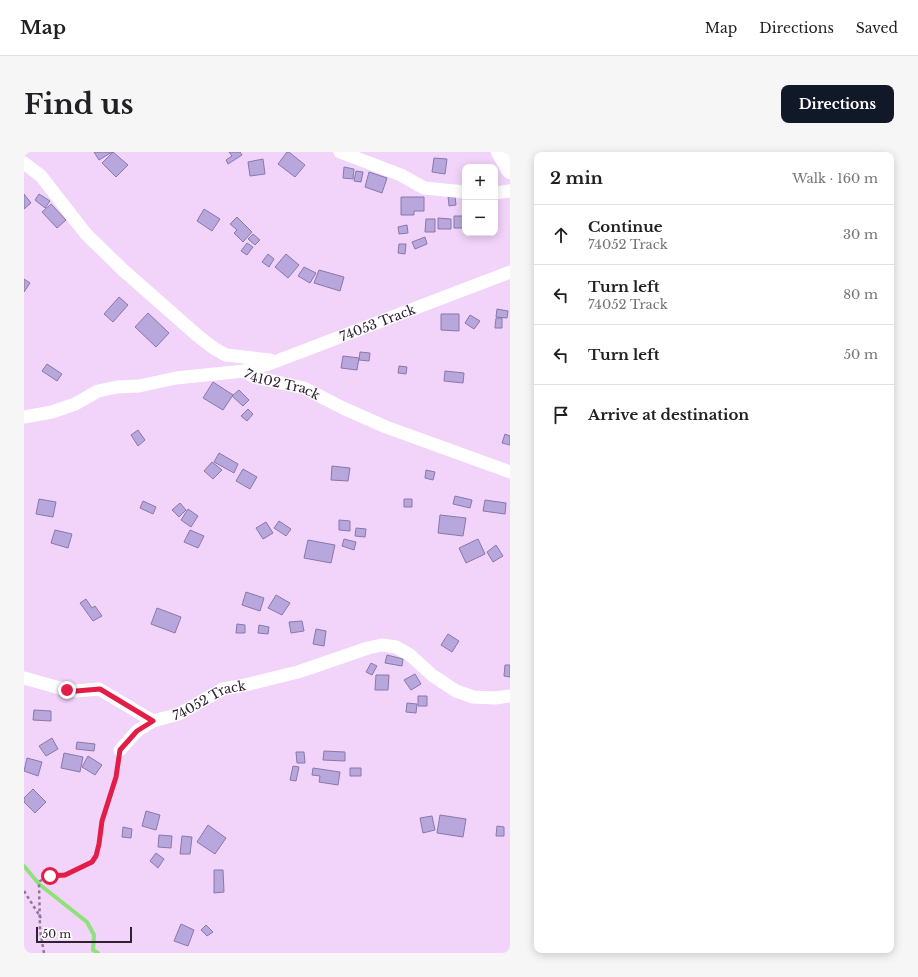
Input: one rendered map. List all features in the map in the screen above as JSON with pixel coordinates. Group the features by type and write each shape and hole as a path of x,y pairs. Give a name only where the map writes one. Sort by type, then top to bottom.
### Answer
{"street":[{"path":"340,152 401,175 424,188 462,192"},
{"path":"500,152 510,170"},
{"path":"24,163 41,176 86,234 123,270 198,336 215,349 226,355 240,358 276,361"},
{"path":"498,193 510,191"},
{"name":"74053 Track","path":"244,370 269,364 510,272"},
{"name":"74102 Track","path":"24,417 52,412 75,404 98,392 117,387 139,386 176,378 244,370 254,377 304,388 343,408 386,427 510,472"},
{"name":"74052 Track","path":"120,750 137,731 153,721 179,714 222,689 298,672 368,648 382,645 396,647 410,655 432,675 456,691 473,697 495,698 510,696"},
{"path":"24,678 67,690 76,691 100,689 153,721"}],"path":[{"path":"44,953 40,930 40,881 50,876 65,875 92,862 96,856 102,821 116,777 120,750"},
{"path":"24,891 41,918"}],"building":[{"path":"94,152 112,152 99,160"},
{"path":"113,152 128,165 116,177 102,163"},
{"path":"229,152 240,152 242,155 228,164 226,160 232,156"},
{"path":"287,152 305,165 295,177 278,164"},
{"path":"434,158 447,159 445,174 432,172"},
{"path":"263,159 265,174 250,176 248,162"},
{"path":"344,167 354,169 353,179 343,178"},
{"path":"356,171 363,172 361,182 354,181"},
{"path":"369,172 387,178 382,193 365,187"},
{"path":"24,194 31,203 24,209"},
{"path":"39,194 50,201 45,208 35,200"},
{"path":"448,196 455,196 456,205 449,206"},
{"path":"401,197 424,197 424,211 414,211 414,215 401,215"},
{"path":"51,204 66,220 57,228 42,212"},
{"path":"204,209 220,219 212,231 197,221"},
{"path":"454,216 462,216 462,228 454,228"},
{"path":"237,217 252,232 243,242 234,233 237,230 230,224"},
{"path":"438,218 451,219 451,229 438,229"},
{"path":"426,219 435,219 435,232 425,232"},
{"path":"407,225 408,233 399,234 398,227"},
{"path":"253,234 260,240 255,245 248,239"},
{"path":"425,237 427,244 415,249 412,242"},
{"path":"247,243 253,247 247,255 241,251"},
{"path":"399,244 406,244 405,254 398,253"},
{"path":"268,254 274,259 269,267 262,262"},
{"path":"286,254 299,265 288,278 275,267"},
{"path":"304,267 316,273 310,283 298,276"},
{"path":"319,270 344,277 340,291 314,283"},
{"path":"24,279 30,283 24,292"},
{"path":"119,297 128,305 113,322 104,314"},
{"path":"497,309 508,311 507,318 496,317"},
{"path":"148,313 169,333 156,347 135,327"},
{"path":"441,314 459,314 459,331 441,330"},
{"path":"470,315 480,321 474,329 465,323"},
{"path":"496,318 502,318 502,328 495,328"},
{"path":"360,352 370,353 369,361 359,360"},
{"path":"343,356 359,358 357,370 341,368"},
{"path":"47,364 62,374 57,381 42,371"},
{"path":"399,366 407,367 406,374 398,373"},
{"path":"445,371 464,373 463,383 444,381"},
{"path":"213,382 233,395 223,410 203,398"},
{"path":"239,390 249,400 243,406 232,396"},
{"path":"248,409 253,414 247,421 241,416"},
{"path":"138,430 145,440 138,446 131,435"},
{"path":"505,434 510,436 510,445 502,443"},
{"path":"219,453 238,464 234,473 214,462"},
{"path":"212,462 222,470 213,479 204,471"},
{"path":"332,466 350,468 348,481 331,480"},
{"path":"243,469 257,477 250,489 236,481"},
{"path":"426,470 435,472 433,480 425,478"},
{"path":"455,496 472,500 470,508 453,504"},
{"path":"39,499 56,502 53,517 36,514"},
{"path":"404,499 412,499 412,507 404,507"},
{"path":"485,500 506,503 505,514 483,511"},
{"path":"143,501 156,507 153,514 140,508"},
{"path":"180,503 186,510 179,517 172,510"},
{"path":"188,509 198,516 191,527 181,520"},
{"path":"440,515 466,518 463,536 438,533"},
{"path":"339,520 350,521 350,531 339,530"},
{"path":"279,521 291,529 286,536 274,528"},
{"path":"266,522 273,533 263,539 256,528"},
{"path":"356,528 366,529 365,537 355,536"},
{"path":"55,530 72,534 68,548 51,543"},
{"path":"190,530 204,536 198,548 184,542"},
{"path":"344,539 356,542 354,550 342,546"},
{"path":"478,539 485,554 466,563 459,548"},
{"path":"308,540 335,545 331,563 304,558"},
{"path":"496,545 503,556 493,562 487,552"},
{"path":"246,592 264,598 260,611 242,605"},
{"path":"276,595 290,603 282,615 268,608"},
{"path":"86,599 92,608 95,606 102,616 93,621 80,603"},
{"path":"157,608 181,617 175,633 151,624"},
{"path":"302,621 304,631 291,633 289,622"},
{"path":"237,624 245,625 245,633 236,633"},
{"path":"259,625 269,627 268,634 258,633"},
{"path":"316,629 326,631 324,646 313,644"},
{"path":"448,634 459,641 452,652 441,645"},
{"path":"387,655 403,659 402,666 385,663"},
{"path":"371,663 377,666 372,675 366,672"},
{"path":"505,665 510,665 510,677 504,676"},
{"path":"415,674 421,684 411,690 404,680"},
{"path":"376,675 389,675 388,690 375,690"},
{"path":"418,696 427,696 427,706 418,706"},
{"path":"407,703 417,704 416,713 406,712"},
{"path":"34,710 51,711 51,721 33,720"},
{"path":"52,738 58,749 46,756 39,746"},
{"path":"77,742 95,744 94,751 76,749"},
{"path":"324,751 345,752 345,761 323,760"},
{"path":"296,752 304,752 305,763 297,763"},
{"path":"64,753 83,757 80,772 61,768"},
{"path":"88,756 102,765 95,775 82,767"},
{"path":"27,758 42,762 38,776 24,771"},
{"path":"293,766 299,767 296,781 290,780"},
{"path":"313,768 340,772 338,785 319,782 320,776 312,775"},
{"path":"350,768 361,768 361,776 350,776"},
{"path":"33,789 46,802 35,813 24,802 24,798"},
{"path":"146,811 160,815 156,830 142,826"},
{"path":"440,815 466,819 463,837 437,833"},
{"path":"432,816 435,830 423,833 420,818"},
{"path":"208,825 226,838 215,854 197,842"},
{"path":"497,826 504,827 504,836 496,836"},
{"path":"123,827 132,829 131,838 122,837"},
{"path":"159,835 172,836 171,848 158,847"},
{"path":"182,836 192,837 190,854 180,854"},
{"path":"156,853 164,859 158,868 150,861"},
{"path":"214,870 223,870 224,892 214,893"},
{"path":"181,924 194,930 188,946 174,941"},
{"path":"206,925 213,932 207,936 201,930"}],"waterway":[{"path":"24,866 39,884 87,922 94,935 93,950 98,953"}],"route":[{"path":"50,876 65,875 92,862 96,856 102,821 116,777 120,750 137,731 153,721 100,689 76,691 67,690"}]}
